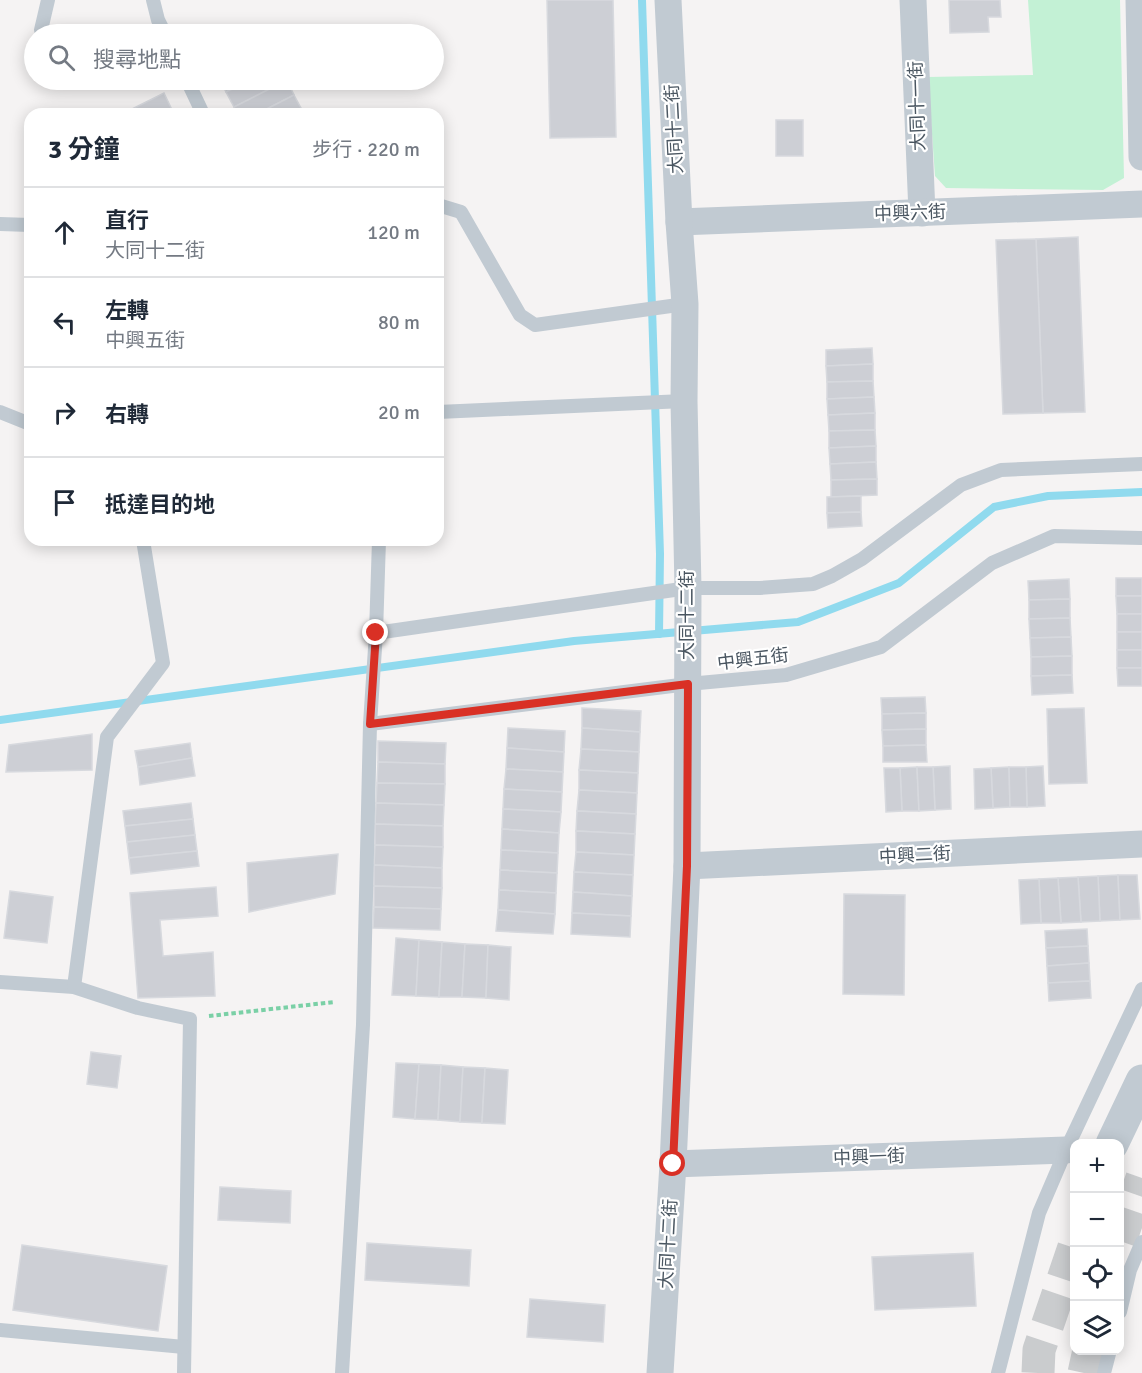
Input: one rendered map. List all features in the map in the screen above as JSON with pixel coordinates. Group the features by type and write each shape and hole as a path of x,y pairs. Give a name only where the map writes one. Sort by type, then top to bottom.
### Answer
{"street":[{"name":"大同十二街","path":"660,1373 673,1164 687,866 688,589 684,401 685,304 668,0"},
{"name":"大同十一街","path":"913,0 922,213"},
{"path":"1139,0 1142,157"},
{"name":"中興六街","path":"679,222 1142,204"},
{"name":"中興二街","path":"687,866 1142,844"},
{"path":"1114,1139 1142,1081"},
{"name":"中興一街","path":"673,1164 1066,1150"}],"lane":[{"path":"42,24 48,0"},
{"path":"153,0 160,24"},
{"path":"192,90 200,108"},
{"path":"444,207 461,212 520,315 535,325 685,304"},
{"path":"0,224 24,225"},
{"path":"444,412 684,401"},
{"path":"0,412 24,422"},
{"path":"376,633 688,589 760,588 813,584 862,559 961,485 1001,470 1142,464"},
{"name":"中興五街","path":"370,724 688,683 786,675 881,647 992,563 1054,536 1142,538"},
{"path":"74,987 107,737 163,663 144,546"},
{"path":"342,1373 363,1025 370,724 379,546"},
{"path":"0,982 74,987 138,1008 190,1019 184,1373"},
{"path":"998,1373 1039,1213 1142,989"},
{"path":"1122,1301 1130,1270 1142,1242"},
{"path":"0,1330 184,1347"},
{"path":"1104,1373 1109,1355"}],"path":[{"path":"190,1019 334,1002"}],"green space":[{"path":"1028,0 1120,0 1124,178 1103,190 946,188 935,176 928,77 1033,75"}],"building":[{"path":"547,0 613,0 616,137 550,138"},
{"path":"949,0 1000,0 1001,17 988,17 989,32 950,33"},
{"path":"230,90 267,90 234,107 226,92"},
{"path":"267,90 292,90 294,95 269,108 234,107"},
{"path":"164,93 171,108 134,108"},
{"path":"294,95 301,108 269,108"},
{"path":"776,120 803,120 803,156 776,156"},
{"path":"1078,237 1085,412 1043,413 1036,239"},
{"path":"1036,239 1043,413 1003,414 996,240"},
{"path":"872,348 873,364 826,366 826,350"},
{"path":"873,364 873,381 827,382 826,366"},
{"path":"873,381 874,397 827,399 827,382"},
{"path":"874,397 875,413 828,415 827,399"},
{"path":"875,413 875,430 829,431 828,415"},
{"path":"875,430 876,446 829,448 829,431"},
{"path":"876,446 876,462 830,464 829,448"},
{"path":"876,462 877,479 831,480 830,464"},
{"path":"877,479 877,495 831,497 831,480"},
{"path":"861,496 861,512 827,513 827,497"},
{"path":"861,512 862,526 828,528 827,513"},
{"path":"1116,578 1142,578 1142,596 1116,596"},
{"path":"1069,579 1070,599 1029,600 1028,581"},
{"path":"1116,596 1142,596 1142,614 1117,614"},
{"path":"1070,599 1070,618 1029,619 1029,600"},
{"path":"1117,614 1142,614 1142,632 1117,632"},
{"path":"1070,618 1071,637 1030,638 1029,619"},
{"path":"1117,632 1142,632 1142,650 1117,650"},
{"path":"1071,637 1072,656 1031,657 1030,638"},
{"path":"1117,650 1142,650 1142,668 1117,668"},
{"path":"1072,656 1072,675 1031,676 1031,657"},
{"path":"1117,668 1142,668 1142,686 1118,686"},
{"path":"1072,675 1073,693 1032,695 1031,676"},
{"path":"925,697 926,713 882,714 881,698"},
{"path":"582,708 641,711 640,732 582,728"},
{"path":"1084,708 1087,783 1049,784 1047,709"},
{"path":"926,713 926,729 882,730 882,714"},
{"path":"508,728 565,731 564,752 507,748"},
{"path":"582,728 640,732 639,752 581,749"},
{"path":"926,729 926,745 883,746 882,730"},
{"path":"92,734 92,770 6,772 9,745"},
{"path":"378,741 446,743 445,764 378,762"},
{"path":"190,743 192,758 138,767 135,751"},
{"path":"926,745 927,762 883,762 883,746"},
{"path":"507,748 564,752 563,772 506,769"},
{"path":"581,749 639,752 638,773 579,770"},
{"path":"192,758 195,776 140,785 138,767"},
{"path":"378,762 445,764 445,784 377,783"},
{"path":"950,766 951,809 935,810 933,767"},
{"path":"1043,766 1045,806 1027,807 1026,767"},
{"path":"917,767 919,811 902,811 900,768"},
{"path":"917,767 933,767 935,810 919,811"},
{"path":"1009,767 1010,807 993,808 991,768"},
{"path":"1009,767 1026,767 1027,807 1010,807"},
{"path":"884,768 900,768 902,811 886,812"},
{"path":"991,768 993,808 975,809 974,769"},
{"path":"506,769 563,772 562,792 504,789"},
{"path":"579,770 638,773 637,793 579,790"},
{"path":"377,783 445,784 444,805 376,803"},
{"path":"504,789 562,792 561,812 503,809"},
{"path":"579,790 637,793 636,814 577,811"},
{"path":"191,803 193,819 125,826 123,811"},
{"path":"376,803 444,805 443,826 375,824"},
{"path":"503,809 561,812 559,833 502,829"},
{"path":"577,811 636,814 635,834 576,831"},
{"path":"193,819 195,835 127,842 125,826"},
{"path":"375,824 443,826 443,847 375,845"},
{"path":"502,829 559,833 558,853 501,850"},
{"path":"576,831 635,834 634,855 576,852"},
{"path":"195,835 197,851 129,858 127,842"},
{"path":"375,845 443,847 442,868 374,865"},
{"path":"501,850 558,853 557,873 500,870"},
{"path":"197,851 199,866 131,874 129,858"},
{"path":"576,852 634,855 633,875 574,872"},
{"path":"338,854 335,894 249,912 247,863"},
{"path":"374,865 442,868 442,888 374,886"},
{"path":"500,870 557,873 556,893 499,890"},
{"path":"574,872 633,875 632,896 573,892"},
{"path":"1118,875 1120,920 1100,921 1098,876"},
{"path":"1118,875 1137,875 1140,919 1120,920"},
{"path":"1098,876 1100,921 1081,922 1078,877"},
{"path":"1078,877 1081,922 1061,923 1058,878"},
{"path":"1058,878 1061,923 1041,923 1039,879"},
{"path":"1039,879 1041,923 1021,924 1019,880"},
{"path":"374,886 442,888 441,909 374,907"},
{"path":"216,887 218,916 160,920 163,956 213,952 215,996 138,998 130,893"},
{"path":"499,890 556,893 555,914 498,910"},
{"path":"10,891 53,897 47,943 4,938"},
{"path":"573,892 632,896 631,916 572,913"},
{"path":"844,894 905,895 904,995 843,994"},
{"path":"374,907 441,909 440,930 373,928"},
{"path":"498,910 555,914 553,934 496,931"},
{"path":"572,913 631,916 630,937 571,934"},
{"path":"1087,929 1088,946 1046,948 1045,931"},
{"path":"396,938 419,940 416,996 392,995"},
{"path":"419,940 442,942 439,997 416,996"},
{"path":"442,942 465,944 462,997 439,997"},
{"path":"465,944 488,945 486,998 462,997"},
{"path":"488,945 511,947 509,1000 486,998"},
{"path":"1088,946 1089,963 1047,966 1046,948"},
{"path":"1089,963 1090,981 1048,983 1047,966"},
{"path":"1090,981 1091,998 1049,1001 1048,983"},
{"path":"91,1052 121,1056 117,1088 87,1084"},
{"path":"396,1063 419,1064 415,1119 393,1117"},
{"path":"419,1064 441,1065 438,1120 415,1119"},
{"path":"441,1065 463,1067 460,1122 438,1120"},
{"path":"463,1067 485,1068 482,1123 460,1122"},
{"path":"485,1068 508,1070 505,1124 482,1123"},
{"path":"220,1187 291,1191 290,1223 218,1220"},
{"path":"367,1243 471,1250 469,1286 365,1280"},
{"path":"22,1245 167,1266 158,1331 13,1310"},
{"path":"973,1253 976,1306 875,1310 872,1257"},
{"path":"530,1299 605,1305 603,1342 527,1337"}],"waterway":[{"path":"642,0 660,554 659,634"},
{"path":"0,720 574,641 798,622 899,583 994,507 1048,496 1142,492"}],"tunnel":[{"path":"1124,1230 1142,1178"},
{"path":"1038,1373 1039,1350 1070,1259"},
{"path":"1084,1373 1088,1355"}],"route":[{"path":"376,633 370,724 688,684 687,866 673,1164"}]}
